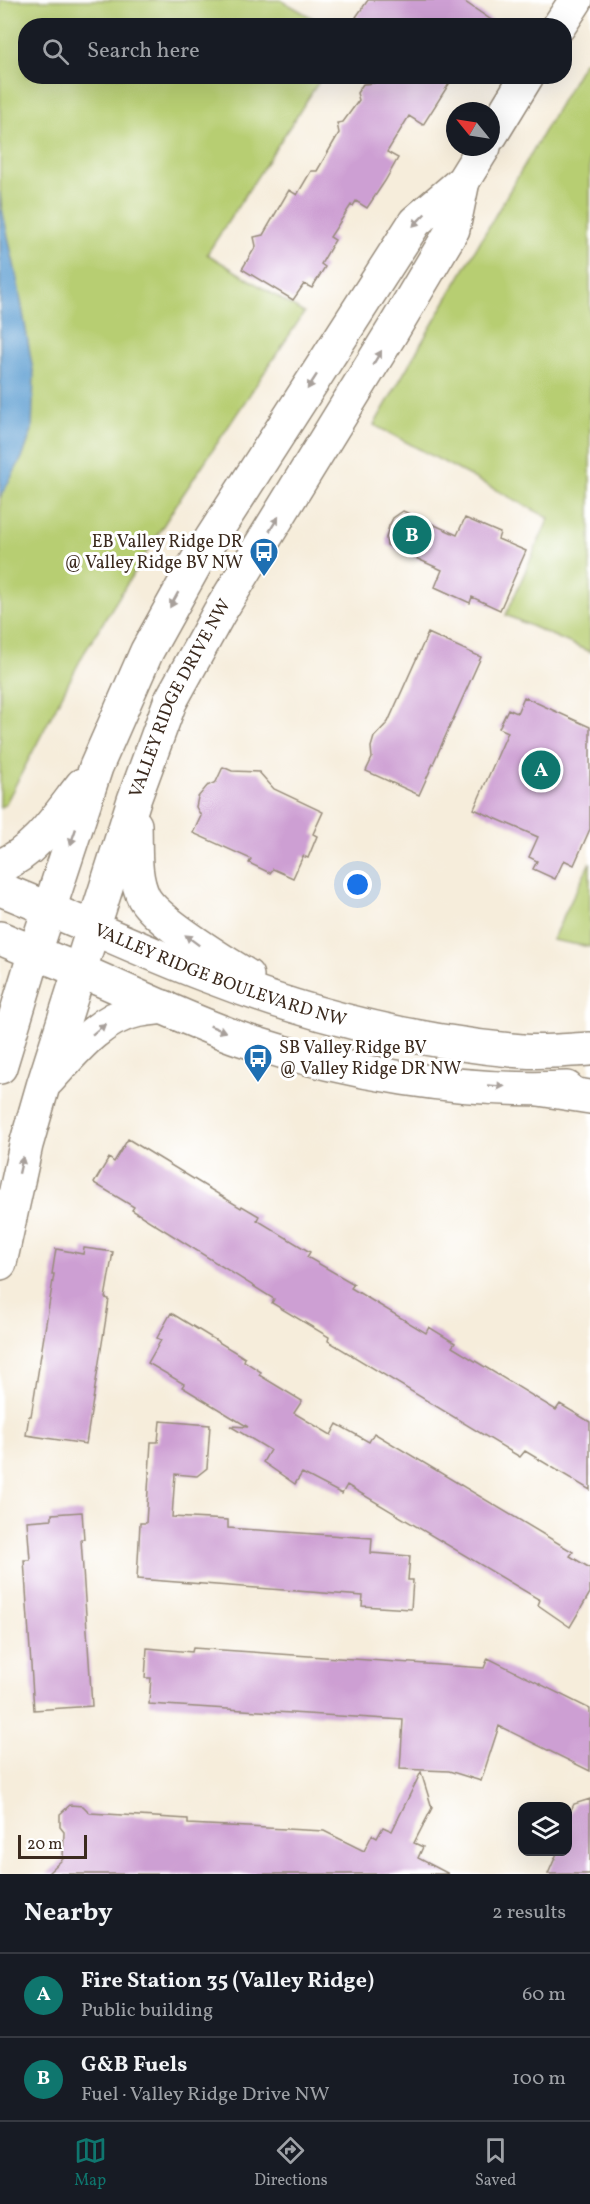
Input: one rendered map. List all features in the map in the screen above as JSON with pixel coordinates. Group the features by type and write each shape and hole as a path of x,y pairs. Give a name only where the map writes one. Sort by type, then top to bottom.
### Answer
{"main road":[{"path":"564,18 576,0"},
{"path":"580,0 590,5"},
{"path":"500,121 523,84"},
{"name":"VALLEY RIDGE DRIVE NW","path":"0,1067 5,1016 35,952 96,767 147,651 203,552 415,222 463,181 478,156"},
{"name":"VALLEY RIDGE DRIVE NW","path":"0,1263 26,1145 43,1086 134,800 161,723 189,665 219,613 388,340 453,229 463,181"},
{"path":"0,866 26,851 41,837 96,767"},
{"path":"134,800 136,873 144,898 156,912 203,948 293,1007"},
{"name":"VALLEY RIDGE BOULEVARD NW","path":"0,890 49,908 205,975 293,1007 382,1031 426,1040 524,1051 590,1049"},
{"path":"0,938 243,1040 333,1064 422,1080 539,1089 590,1097"},
{"path":"43,1086 74,1051 108,1022 135,1011 164,1008"},
{"path":"539,1089 590,1087"}],"green space":[{"path":"0,0 281,0 313,18 18,18 18,84 317,84 207,254 304,313 176,505 84,653 5,805 0,808"},
{"path":"590,60 590,652 506,615 549,518 374,425 584,62"},
{"path":"590,862 590,947 552,940"}],"water":[{"path":"0,192 34,376 32,430 23,456 0,498"}],"building":[{"path":"368,0 462,0 488,18 357,18"},
{"path":"363,84 449,84 423,125 409,116 387,152 398,158 385,181 367,208 356,201 353,206 351,205 330,237 335,240 321,264 325,267 312,288 304,284 293,300 242,269 256,246 254,237 263,235 289,190 297,195 311,171 317,171 339,133 337,123 343,122 359,100 357,93"},
{"path":"403,511 457,535 465,518 500,533 498,539 526,551 500,610 472,597 470,603 435,587 442,570 387,545 389,526 393,518"},
{"path":"428,633 481,657 419,795 366,771 372,758 371,747 374,737 388,722"},
{"path":"524,697 590,727 590,829 574,865 564,860 555,879 533,869 537,861 529,857 538,837 474,809 508,732 499,728 508,709 517,713"},
{"path":"223,767 232,771 259,772 274,789 323,812 313,834 317,836 308,858 303,856 293,878 273,869 270,873 249,863 251,859 193,833 201,816 196,807 198,797 207,786 216,782"},
{"path":"128,1139 241,1208 242,1206 259,1216 257,1220 310,1252 307,1257 354,1284 351,1288 426,1333 429,1327 455,1343 452,1347 556,1410 560,1404 590,1422 590,1490 525,1451 520,1457 328,1341 329,1337 272,1303 274,1299 132,1210 134,1207 94,1183 109,1158 114,1162"},
{"path":"84,1248 113,1252 105,1298 109,1299 86,1444 26,1435 54,1274 52,1274 56,1249 83,1254"},
{"path":"171,1313 245,1358 244,1361 261,1372 259,1375 302,1401 294,1413 331,1435 337,1424 369,1442 374,1433 573,1552 570,1556 590,1568 590,1593 570,1627 538,1605 540,1600 347,1485 342,1494 302,1473 295,1484 263,1462 270,1450 230,1426 248,1427 182,1387 184,1384 148,1363 161,1340 157,1338"},
{"path":"160,1421 210,1425 207,1468 197,1476 175,1474 172,1517 228,1520 228,1528 372,1538 371,1553 410,1556 408,1580 413,1580 411,1609 362,1606 363,1596 137,1579 140,1523 146,1523 151,1442 158,1442"},
{"path":"82,1512 84,1539 81,1539 92,1706 34,1710 24,1560 30,1560 27,1521 52,1519 52,1514"},
{"path":"147,1648 192,1652 193,1648 484,1668 488,1658 590,1709 590,1771 499,1726 481,1781 449,1771 400,1769 403,1720 149,1704 151,1678 145,1678"},
{"path":"421,1772 432,1808 414,1843 423,1847 418,1858 449,1874 47,1874 63,1859 64,1832 60,1827 60,1814 70,1805 83,1806 90,1813 188,1819 188,1824 324,1831 364,1851 372,1835 377,1838 383,1827 392,1831"},
{"path":"590,1799 590,1874 548,1874 556,1856 572,1856 572,1808 574,1804"}],"place":[{"name":"G&B Fuels","path":"412,535"},
{"name":"EB Valley Ridge DR @ Valley Ridge BV NW","path":"264,578"},
{"name":"Fire Station 35 (Valley Ridge)","path":"541,770"},
{"name":"SB Valley Ridge BV @ Valley Ridge DR NW","path":"258,1084"}]}
